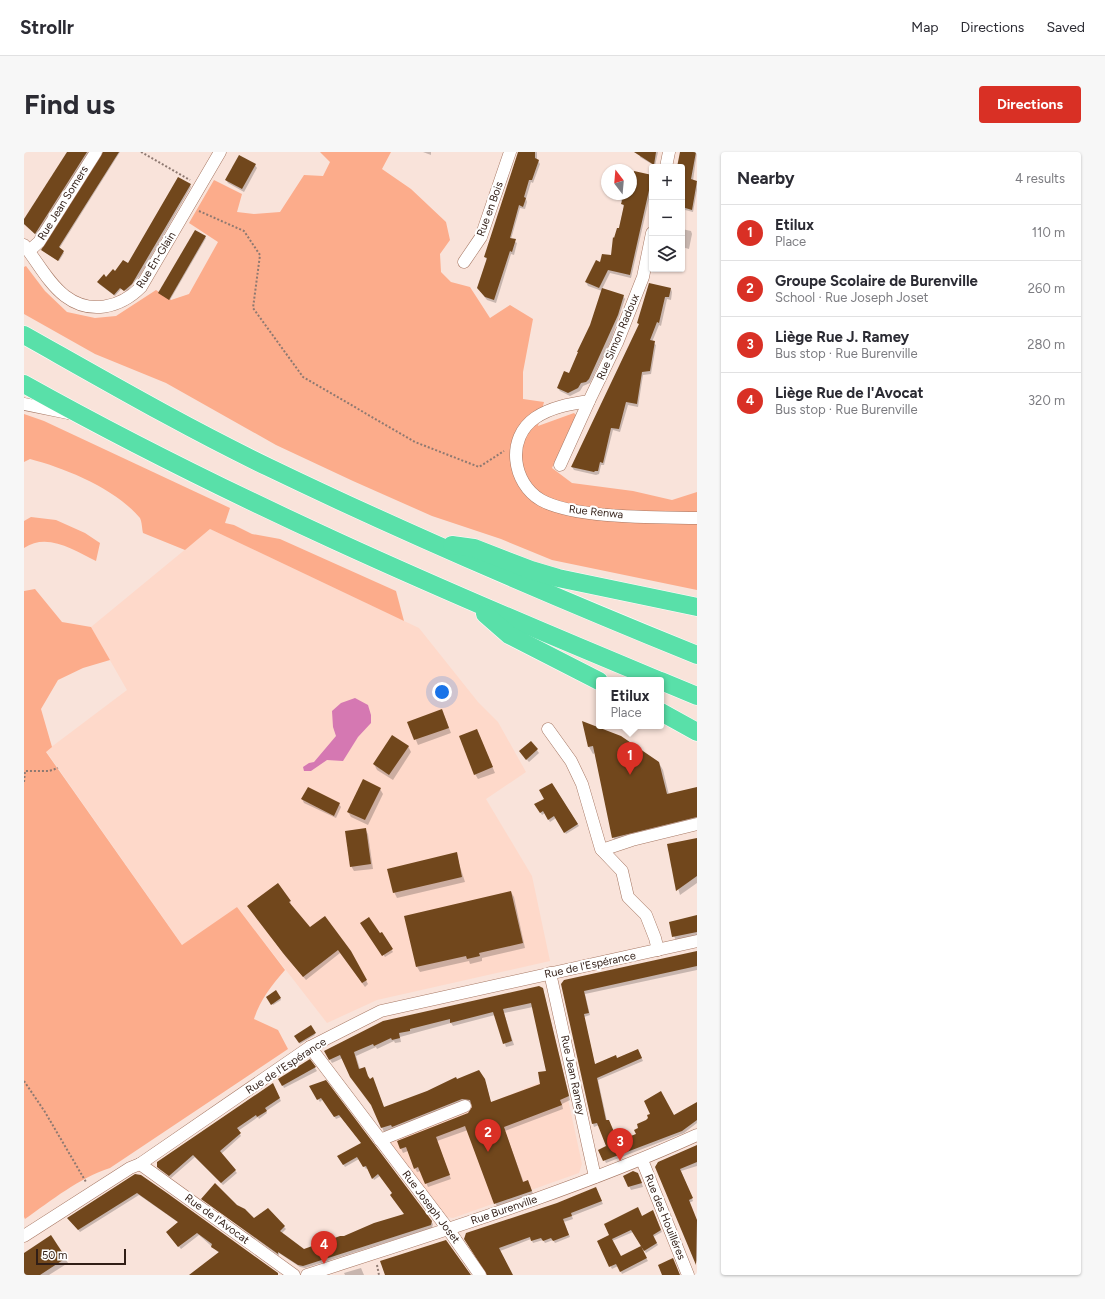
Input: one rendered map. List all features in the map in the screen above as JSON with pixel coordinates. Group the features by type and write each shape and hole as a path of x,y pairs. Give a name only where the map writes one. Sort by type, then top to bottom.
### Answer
{"highway":[{"path":"24,334 107,382 266,466 524,584 697,655"},
{"path":"24,384 81,416 304,525 473,603 650,677"},
{"path":"430,542 474,548 531,570 589,585 697,607"},
{"path":"473,603 509,635 596,679"},
{"path":"664,683 697,696"},
{"path":"664,714 697,732"}],"street":[{"name":"Rue Jean Somers","path":"26,248 39,242 96,152"},
{"name":"Rue En-Glain","path":"26,248 65,296 84,305 96,307 108,306 132,296 141,287 220,152"},
{"name":"Rue en Bois","path":"464,262 481,237 510,152"},
{"path":"667,164 669,152"},
{"name":"Rue Simon Radoux","path":"560,465 617,343 643,277 651,236"},
{"path":"517,442 533,419 551,409 589,401"},
{"path":"24,404 81,416"},
{"name":"Rue Renwa","path":"517,442 516,467 523,482 541,499 567,510 615,515 697,518"},
{"path":"548,729 571,761 582,784 596,838 602,850 622,871 628,897 646,915 658,950"},
{"path":"602,850 632,840 697,824"},
{"name":"Rue de l'Espérance","path":"24,1236 130,1168 140,1164 310,1048 381,1011 697,941"},
{"name":"Rue Jean Ramey","path":"550,973 595,1177"},
{"name":"Rue Joseph Joset","path":"310,1048 448,1229 480,1275"},
{"path":"380,1140 464,1106"},
{"name":"Rue Burenville","path":"307,1275 448,1229 595,1177 642,1160 697,1135"},
{"name":"Rue des Houilléres","path":"642,1160 688,1275"},
{"name":"Rue de l'Avocat","path":"140,1164 294,1275"}],"path":[{"path":"141,152 184,177"},
{"path":"188,207 244,231 260,255 253,308 304,377 416,442 479,467 517,442"},
{"path":"24,782 25,772 49,771 58,768"},
{"path":"24,1081 45,1112 92,1192"}],"shaded area":[{"path":"320,152 391,152 382,169 411,189 446,222 450,240 440,254 441,272 451,282 470,287 490,318 510,305 533,319 523,372 523,399 544,402 538,426 574,413 576,415 552,468 572,483 633,491 672,500 697,492 697,590 552,560 501,539 432,516 276,445 166,383 95,354 24,314 24,267 26,266 45,291 67,312 95,318 116,316 156,290 171,300 189,294 218,242 189,223 214,180 242,194 237,212 254,214 280,212 304,175 323,176 330,162"},
{"path":"24,414 44,421 230,508 225,523 234,525 252,534 280,539 396,591 404,621 210,529 185,550 143,533 140,518 118,498 104,489 59,468 30,459 24,462"},
{"path":"31,517 56,520 85,533 100,543 96,561 70,548 51,542 33,544 24,548 24,521"},
{"path":"210,529 419,628 478,702 498,722 526,772 486,799 532,876 550,961 377,1000 327,1023 237,907 183,946 46,751 127,690 91,627"},
{"path":"35,589 62,622 91,627 110,660 83,668 58,680 41,709 52,747 46,752 182,945 237,907 285,970 267,993 254,1019 278,1030 288,1049 110,1168 77,1184 25,1219 24,591"},
{"path":"355,698 368,705 371,715 371,723 358,737 343,761 327,760 311,771 304,771 303,767 314,762 336,736 333,727 332,711 341,703"},
{"path":"562,1071 582,1164 579,1173 453,1218 447,1217 388,1141 462,1109 489,1100 492,1102 548,1079"}],"building":[{"path":"67,152 87,152 35,234 24,224 24,219"},
{"path":"103,152 119,152 59,247 64,251 58,261 41,250"},
{"path":"518,152 535,152 535,158 539,160 532,180 529,180 523,207 519,205 510,238 516,239 512,252 510,251 494,300 485,297 477,288 487,258 484,257"},
{"path":"634,152 656,152 654,164"},
{"path":"680,152 696,152 691,179 697,181 692,210 685,208 685,164 678,164"},
{"path":"239,155 256,164 242,189 225,180"},
{"path":"637,172 649,174 649,190 630,275 608,270 599,288 585,282 596,260 600,262 602,254 611,255 613,237 614,238 617,228 619,228 624,205 621,204 622,200 637,200"},
{"path":"178,177 191,184 132,284 124,291 120,288 114,295 97,282 104,274 106,277 113,269 115,271 123,260 128,263"},
{"path":"195,230 206,236 169,300 158,293"},
{"path":"649,283 671,288 669,297 665,297 659,323 657,322 650,340 655,341 650,371 642,372 637,404 626,402 619,429 611,428 603,463 600,462 598,471 594,472 571,467 639,324 637,323"},
{"path":"602,288 624,295 618,315 589,379 586,382 581,383 578,388 568,393 557,388 564,371 569,373 590,325"},
{"path":"442,709 449,728 414,740 407,722"},
{"path":"582,721 596,726 596,729 603,729 621,736 659,762 667,794 697,787 697,817 612,838 593,746 588,747"},
{"path":"477,729 493,767 474,775 459,736"},
{"path":"392,735 409,746 389,775 373,764"},
{"path":"531,741 538,749 526,760 519,751"},
{"path":"363,779 381,788 365,820 347,812"},
{"path":"552,783 578,824 564,833 554,816 548,820 543,811 540,813 534,804 544,799 539,790"},
{"path":"308,787 340,803 334,816 301,799"},
{"path":"366,828 371,864 350,867 345,831"},
{"path":"697,838 697,876 676,891 667,844"},
{"path":"457,852 462,877 393,893 387,869"},
{"path":"278,883 291,901 289,902 310,927 325,916 351,951 367,980 362,983 338,950 303,977 247,906"},
{"path":"511,891 523,943 479,953 480,956 467,959 466,956 416,967 404,916"},
{"path":"697,915 697,932 672,937 669,922"},
{"path":"369,917 380,933 382,932 393,949 382,956 360,923"},
{"path":"697,951 697,966 584,991 589,1013 584,1014 595,1064 616,1055 617,1058 638,1049 642,1058 597,1078 606,1120 609,1120 618,1141 636,1134 634,1130 638,1128 637,1124 646,1120 648,1118 647,1115 650,1114 644,1101 661,1091 674,1115 697,1102 697,1120 682,1131 603,1161 598,1150 606,1146 597,1123 592,1124 561,984 564,980"},
{"path":"539,986 543,988 569,1096 560,1100 562,1105 504,1127 523,1182 528,1180 532,1191 494,1204 465,1126 436,1137 450,1175 425,1184 418,1167 414,1169 406,1147 400,1149 397,1141 468,1113 472,1107 470,1100 462,1099 392,1127 391,1125 381,1128 371,1105 350,1077 340,1055 329,1060 324,1051 383,1021","holes":["531,1003 546,1071 538,1072 540,1084 491,1102 485,1079 479,1070 457,1079 456,1077 427,1091 384,1107 373,1077 370,1079 365,1067 359,1069 354,1052 373,1044 374,1046 391,1038 392,1040 400,1038 399,1033 410,1031 410,1029 450,1019 450,1023 493,1012 503,1044 512,1041 503,1009"]},
{"path":"276,990 281,998 271,1005 266,997"},
{"path":"311,1025 316,1033 299,1043 294,1036"},
{"path":"310,1059 316,1067 282,1086 278,1079"},
{"path":"326,1080 432,1221 431,1225 303,1266 298,1265 278,1252 278,1254 201,1199 215,1183 237,1205 245,1209 254,1218 268,1208 285,1226 280,1231 304,1249 340,1236 344,1236 374,1223 404,1214 390,1195 392,1193 378,1174 372,1179 366,1166 363,1167 357,1157 343,1165 337,1156 361,1143 339,1115 334,1117 321,1098 317,1100 309,1086"},
{"path":"273,1083 280,1098 265,1108 267,1111 257,1117 256,1115 237,1128 241,1133 220,1151 236,1170 221,1183 193,1155 169,1176 157,1167 157,1162"},
{"path":"697,1145 697,1162 680,1169 693,1198 689,1200 697,1220 696,1265 655,1167 658,1162"},
{"path":"633,1171 638,1173 642,1183 628,1187 623,1176"},
{"path":"135,1174 141,1175 167,1193 278,1273 278,1275 189,1275 219,1252 211,1247 212,1244 197,1233 178,1247 166,1232 178,1222 137,1193 78,1230 67,1218"},
{"path":"596,1187 602,1201 571,1213 572,1216 563,1219 569,1235 553,1241 551,1238 543,1241 541,1238 531,1241 530,1237 499,1248 513,1275 487,1275 464,1239 466,1233 557,1203"},
{"path":"638,1207 642,1216 653,1210 661,1230 653,1235 657,1243 644,1251 641,1247 647,1258 620,1272 616,1264 609,1267 597,1241 609,1235 604,1224","holes":["631,1230 641,1246 621,1256 612,1239"]},
{"path":"51,1235 66,1258 40,1275 24,1275 24,1253"},
{"path":"446,1240 471,1275 385,1275 380,1261"},
{"path":"673,1258 680,1275 662,1275 658,1265"}],"place":[{"name":"Etilux","path":"630,775"},
{"name":"Groupe Scolaire de Burenville","path":"488,1152"},
{"name":"Liège Rue J. Ramey","path":"620,1161"},
{"name":"Liège Rue de l'Avocat","path":"324,1264"}]}
